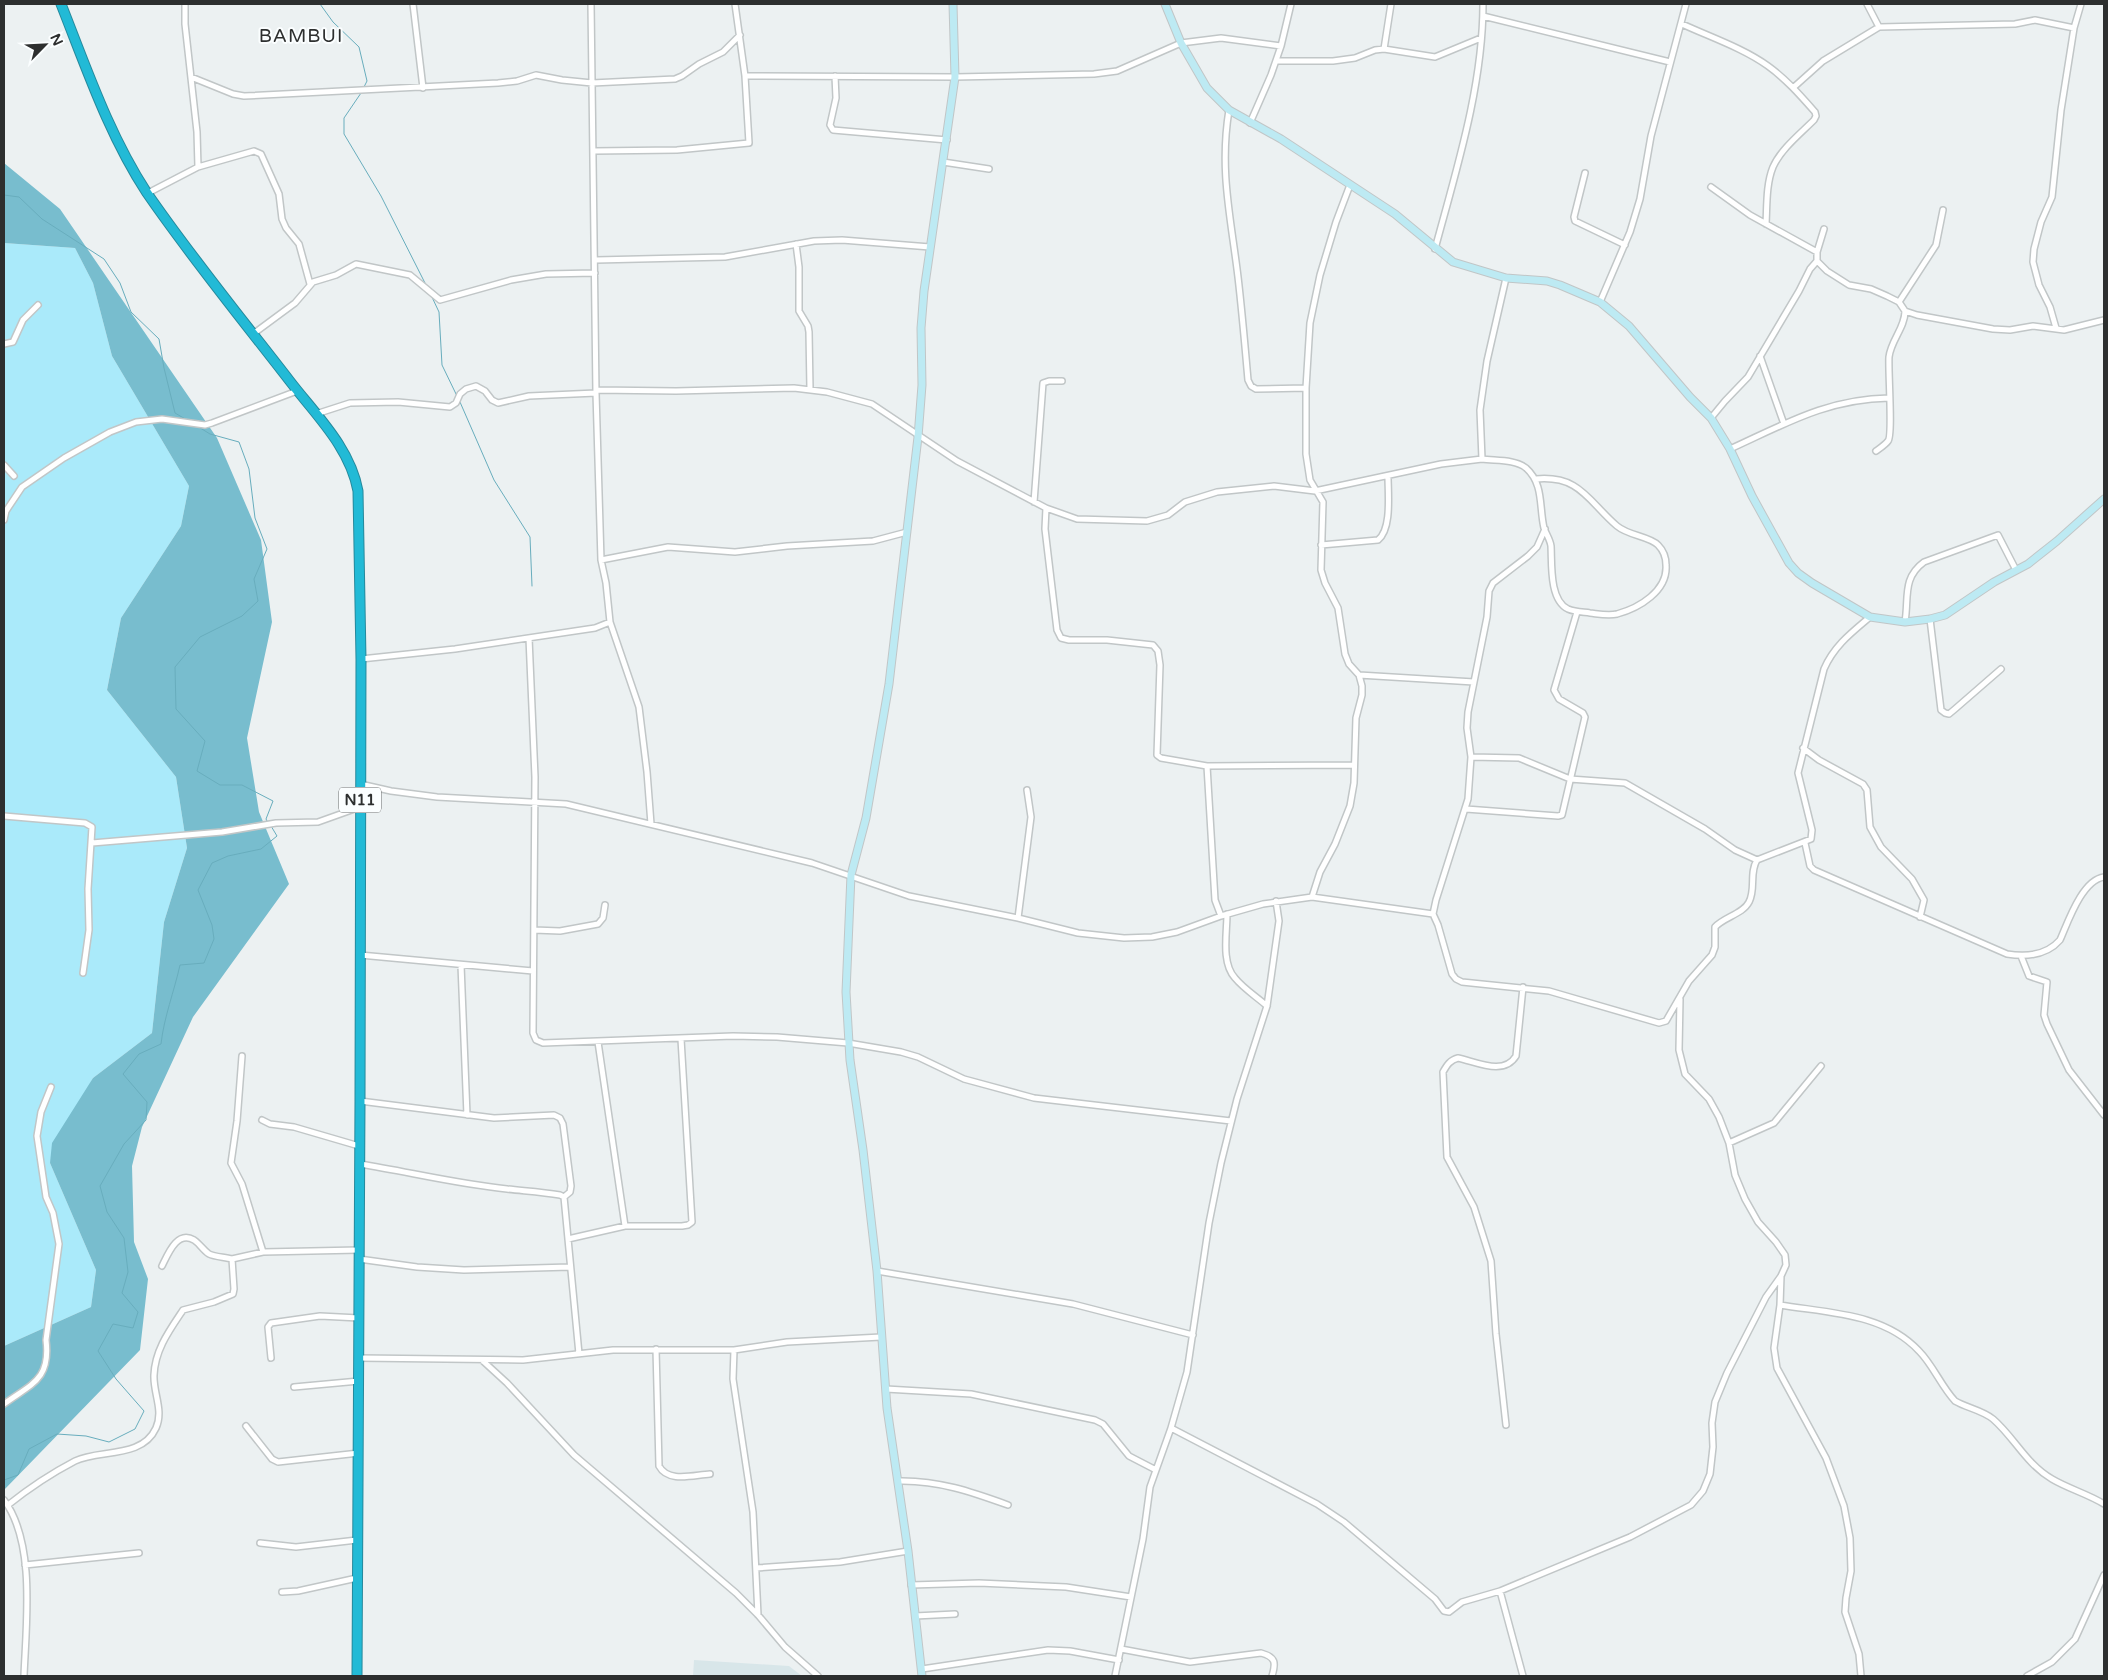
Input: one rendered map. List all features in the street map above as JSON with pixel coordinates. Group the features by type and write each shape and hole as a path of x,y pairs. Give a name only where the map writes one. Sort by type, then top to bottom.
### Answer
{"highway":[{"name":"N11","path":"61,4 84,64 119,142 148,194 346,455 356,478 360,523 361,659 357,1676"}],"street":[{"path":"185,4 197,132 198,167"},
{"path":"413,4 423,88"},
{"path":"591,4 596,260 594,273 596,392 601,560 606,583 610,622 639,707 651,824"},
{"path":"594,151 677,150 746,145 750,140 745,76 735,4"},
{"path":"953,4 955,77 930,247 921,328 922,385 907,532 889,684 866,818 851,875 846,992 848,1043 877,1271 886,1389 922,1673 1048,1650 1070,1651 1119,1660"},
{"path":"1165,4 1181,43 1207,88 1229,110 1281,139 1395,214 1453,262 1506,278 1547,281 1600,302 1629,326 1690,397 1711,418 1730,448 1756,504 1789,563 1798,573 1812,583 1870,617 1905,622 1945,615 1994,582 2028,564 2057,541 2104,498"},
{"path":"1250,123 1276,61 1291,4"},
{"path":"1384,49 1391,4"},
{"path":"1435,249 1458,169 1468,123 1481,38 1482,4"},
{"path":"1600,302 1625,244 1640,199 1651,136 1686,4"},
{"path":"1867,4 1879,27"},
{"path":"2056,328 2050,307 2037,277 2033,262 2034,249 2041,222 2052,197 2061,110 2074,28 2081,4"},
{"path":"1483,16 1670,62"},
{"path":"1794,87 1823,61 1879,27 2015,24 2035,20 2074,28"},
{"path":"1682,24 1756,58 1769,66 1794,87 1816,116 1773,166 1770,178 1766,224"},
{"path":"191,77 233,94 244,96 423,88 517,81 536,75 562,80 592,82 675,79 723,52 740,35"},
{"path":"745,76 955,77 1094,74 1117,71 1181,43 1221,38 1281,46"},
{"path":"1276,61 1333,62 1355,58 1375,50 1384,49 1435,57 1481,38"},
{"path":"835,76 836,98 830,125 833,130 947,140"},
{"path":"1229,110 1224,147 1226,194 1238,276 1248,380 1251,386 1256,389 1306,388"},
{"path":"148,194 198,167 254,151 262,154 279,194 282,219 286,228 299,244 310,284"},
{"path":"943,162 989,169"},
{"path":"1585,172 1574,217 1575,221 1625,244"},
{"path":"1312,897 1320,872 1335,844 1353,794 1356,718 1362,696 1359,675 1349,664 1345,654 1338,608 1333,595 1325,583 1321,570 1322,502 1315,492 1307,471 1306,388 1310,323 1320,276 1336,222 1350,185"},
{"path":"1711,188 1766,224 1816,252"},
{"path":"1899,302 1936,245 1943,210"},
{"path":"1824,229 1816,252 1817,261 1826,271 1849,285 1872,290 1899,302 1905,311 1905,320 1894,339 1889,357 1891,435 1888,442 1876,451"},
{"path":"596,260 725,257 796,244 842,240 930,247"},
{"path":"796,244 799,267 799,311 809,332 810,389"},
{"path":"1711,418 1748,377 1799,292 1810,269 1817,261"},
{"path":"253,334 296,303 310,284 356,264 410,275 441,300 511,280 546,274 594,273"},
{"path":"1482,459 1481,400 1486,361 1506,278"},
{"path":"4,344 13,342 23,320 38,305"},
{"path":"1905,311 1993,329 2010,330 2033,326 2064,330 2104,320"},
{"path":"1760,356 1784,424"},
{"path":"1034,502 1043,383 1045,381 1062,381"},
{"path":"315,414 350,403 398,402 450,407 456,404 460,394 466,389 476,386 485,391 492,400 498,403 529,396 596,392 810,389 872,404 896,418 918,436 957,461 1046,508 1077,519 1147,521 1168,515 1185,502 1218,492 1274,486 1315,492 1441,464 1482,459 1521,465 1536,479 1545,529 1550,540 1550,569 1558,597 1566,609 1577,612 1612,615 1630,610 1654,594 1662,585 1667,572 1662,550 1656,542 1632,535 1618,526 1571,483 1560,479 1536,479"},
{"path":"4,520 6,511 22,487 64,458 110,432 136,422 162,419 204,425 297,391"},
{"path":"1730,448 1822,408 1852,400 1889,398"},
{"path":"4,465 14,476"},
{"path":"1321,545 1378,540 1383,536 1387,528 1388,476"},
{"path":"1046,508 1045,529 1047,548 1057,630 1061,638 1154,645 1158,651 1160,665 1157,755 1161,758 1207,766 1354,765"},
{"path":"1545,529 1536,547 1528,556 1493,583 1489,592 1468,712 1467,728 1471,757 1466,809 1458,828 1433,914 1452,974 1456,979 1549,991 1659,1023 1666,1021 1696,972 1712,955 1715,947 1715,928 1720,922 1745,908 1750,901 1753,870 1757,860"},
{"path":"601,560 668,546 735,552 787,546 865,542 907,532"},
{"path":"1905,622 1908,605 1908,581 1917,567 1924,562 1998,536 2016,570"},
{"path":"1466,809 1562,815 1585,717 1583,713 1559,699 1554,690 1577,612"},
{"path":"1471,757 1519,758 1570,778 1625,783 1705,829 1735,850 1757,860 1805,843 1811,839 1812,835 1798,774 1803,748 1824,669 1831,654 1843,640 1870,617"},
{"path":"1930,619 1941,710 1944,713 1949,714 2001,669"},
{"path":"361,659 455,649 595,628 610,622"},
{"path":"529,638 534,802 533,1033 536,1040 543,1043 598,1042 733,1036 777,1037 848,1043 901,1052 918,1057 964,1079 1034,1098 1231,1121"},
{"path":"1359,675 1474,682"},
{"path":"1803,748 1819,760 1863,784 1867,790 1870,827 1881,847 1912,879 1924,900 1920,917"},
{"path":"1207,766 1215,900 1221,916"},
{"path":"360,784 391,791 437,797 566,804 812,863 909,896 1018,918 1078,933 1124,938 1152,937 1169,934 1227,914 1276,901 1312,897 1433,914"},
{"path":"1018,918 1032,817 1027,790"},
{"path":"92,843 222,832 276,823 318,822 360,807"},
{"path":"4,816 90,824 93,831 88,888 89,930 83,973"},
{"path":"1805,843 1810,866 1814,870 2007,954 2021,956 2054,947 2060,940 2085,888 2104,877"},
{"path":"1114,1676 1119,1660 1143,1539 1150,1487 1171,1428 1187,1372 1209,1223 1231,1121 1267,1006 1278,921 1276,901"},
{"path":"534,930 560,931 598,924 603,918 605,905"},
{"path":"1227,914 1228,968 1234,978 1267,1006"},
{"path":"359,955 533,970"},
{"path":"2021,956 2029,976 2047,982 2044,1015 2047,1024 2069,1070 2104,1115"},
{"path":"461,965 467,1115"},
{"path":"1506,1425 1496,1334 1491,1261 1474,1207 1447,1157 1444,1072 1447,1065 1453,1059 1458,1058 1499,1068 1512,1062 1516,1056 1523,987"},
{"path":"1171,1428 1317,1504 1344,1522 1435,1599 1444,1611 1449,1612 1462,1602 1500,1591 1630,1537 1692,1505 1703,1491 1710,1474 1713,1447 1712,1422 1715,1402 1727,1372 1766,1296 1781,1276 1786,1264 1785,1255 1758,1222 1745,1199 1735,1175 1729,1143 1719,1117 1708,1099 1685,1074 1679,1050 1680,996"},
{"path":"568,1239 625,1226 682,1226 692,1222 681,1039"},
{"path":"598,1042 625,1226"},
{"path":"242,1056 237,1121 231,1163 242,1184 263,1252"},
{"path":"1729,1143 1774,1123 1821,1066"},
{"path":"4,1404 32,1386 40,1378 48,1353 46,1340 59,1244 53,1213 46,1197 37,1136 41,1112 51,1087"},
{"path":"360,1101 494,1118 554,1115 560,1118 563,1124 571,1186 570,1192 564,1197"},
{"path":"262,1120 270,1124 294,1127 359,1146"},
{"path":"360,1164 474,1184 545,1192 564,1197"},
{"path":"564,1197 579,1354"},
{"path":"162,1266 172,1246 183,1239 190,1238 211,1255 232,1258 263,1252 359,1255 417,1267 464,1270 570,1268"},
{"path":"8,1505 39,1482 76,1461 90,1455 120,1452 142,1443 149,1437 156,1428 158,1417 159,1406 154,1377 155,1362 162,1342 183,1310 233,1294 232,1258"},
{"path":"877,1271 1072,1304 1193,1335"},
{"path":"1781,1276 1774,1358 1780,1373 1832,1471 1844,1506 1850,1546 1851,1572 1845,1612 1859,1654 1861,1676"},
{"path":"1780,1305 1863,1318 1885,1326 1906,1338 1920,1351 1955,1401 1963,1406 1983,1412 1994,1419 2033,1464 2052,1479 2104,1504"},
{"path":"270,1358 268,1327 271,1324 320,1316 359,1318"},
{"path":"359,1358 523,1360 613,1350 734,1350 787,1342 881,1337"},
{"path":"656,1349 659,1466 663,1473 671,1477 710,1474"},
{"path":"734,1350 733,1380 747,1467 758,1615"},
{"path":"483,1361 507,1383 574,1455 736,1593 758,1615 785,1647 818,1676"},
{"path":"294,1387 359,1381"},
{"path":"886,1389 970,1394 1095,1420 1103,1424 1129,1456 1156,1470"},
{"path":"246,1426 272,1459 278,1462 359,1453"},
{"path":"898,1482 909,1481 960,1488 1008,1505"},
{"path":"4,1500 14,1514 20,1533 25,1565 24,1676"},
{"path":"260,1543 296,1547 357,1540"},
{"path":"756,1568 840,1562 908,1552"},
{"path":"25,1565 139,1553"},
{"path":"2027,1676 2052,1662 2075,1639 2104,1575"},
{"path":"282,1592 298,1591 357,1578"},
{"path":"911,1585 979,1583 1066,1587 1130,1597"},
{"path":"1500,1591 1523,1676"},
{"path":"915,1616 955,1614"},
{"path":"1121,1649 1190,1662 1261,1653 1270,1655 1274,1659 1276,1664 1272,1676"}],"shaded area":[{"path":"4,163 60,209 217,438 261,540 272,622 247,738 259,812 289,884 193,1017 142,1127 132,1166 134,1242 148,1279 140,1350 4,1490 4,1346 91,1307 96,1270 50,1163 52,1143 93,1078 152,1033 164,922 187,848 176,777 107,690 121,618 181,526 189,486 112,356 93,283 75,248 4,243"},
{"path":"4,243 75,248 93,283 112,356 189,486 181,526 121,618 107,690 176,777 187,848 164,922 152,1033 93,1078 50,1163 96,1270 91,1307 4,1346"},
{"path":"694,1660 789,1666 802,1676 693,1676"}],"waterway":[{"path":"320,4 333,22 359,47 367,81 364,87"},
{"path":"361,93 344,118 344,134 381,196 426,285"},
{"path":"4,195 19,197 42,219 104,259 120,283 131,312 159,339 175,413 187,420"},
{"path":"431,295 439,312 442,365 457,396"},
{"path":"460,402 494,480 530,537 532,586"},
{"path":"197,426 210,434 239,442 249,469 255,518 267,549 254,579 258,601 242,616 200,637 175,667 176,709 205,741 197,771 220,785 242,785 273,801 266,819 268,823"},
{"path":"4,1480 18,1475 29,1449 57,1434 86,1436 109,1442 135,1429 144,1411 116,1379 98,1351 113,1324 133,1328 138,1312 122,1293 128,1272 124,1238 107,1212 100,1186 124,1144 146,1120 147,1102 123,1074 139,1054 161,1044 180,965 204,963 214,939 212,925 198,890 212,863 228,856 261,849 277,836 271,826"}],"district":[{"name":"BAMBUI","path":"301,35"}]}
